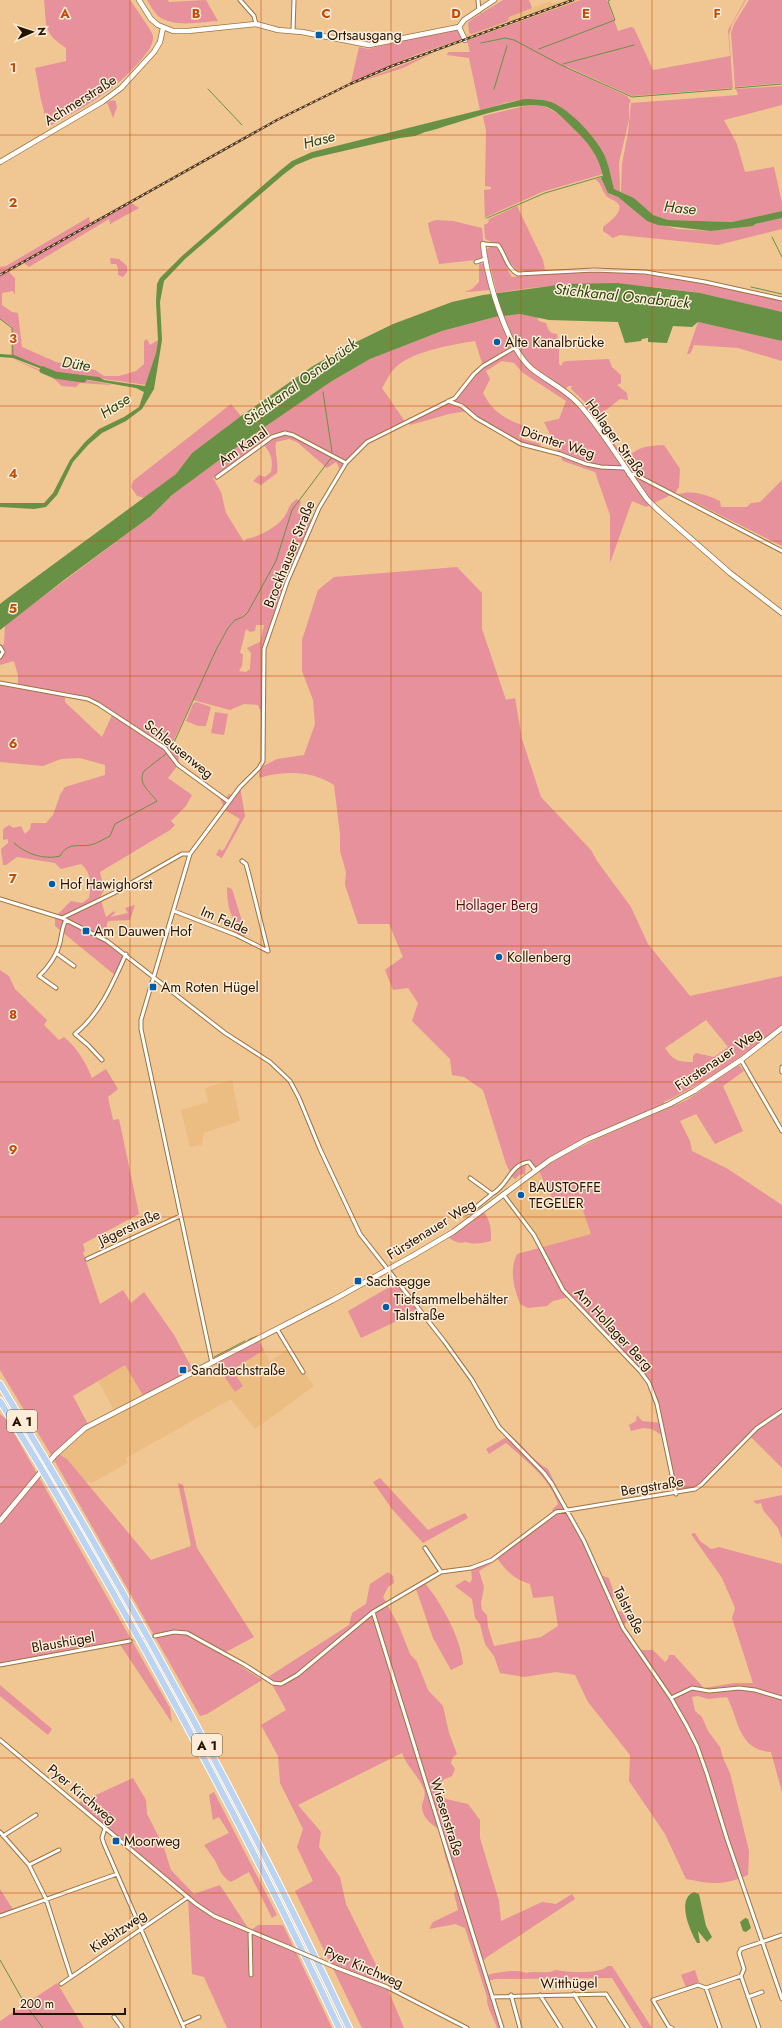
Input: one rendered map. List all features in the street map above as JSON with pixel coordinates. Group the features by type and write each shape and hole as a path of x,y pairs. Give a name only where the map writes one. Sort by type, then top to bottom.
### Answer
{"highway":[{"name":"A 1","path":"0,1384 114,1574 203,1736 272,1870 349,2028"},
{"name":"A 1","path":"0,1401 104,1576 199,1747 282,1909 339,2028"}],"street":[{"path":"139,0 151,19 163,28 188,31 256,24 278,30 293,31 369,45 459,27 464,20 494,0"},
{"path":"240,0 254,16 256,24"},
{"path":"293,31 294,0"},
{"path":"478,0 478,11"},
{"path":"459,27 465,40"},
{"name":"Achmerstraße","path":"0,162 102,102 121,88 154,52 160,42 163,28"},
{"path":"483,244 498,245 503,251 512,270 518,274 594,270 645,272 705,282 782,298"},
{"name":"Hollager Straße","path":"483,244 485,259 493,286 514,348 532,369 577,402 647,499 730,573 782,613"},
{"path":"476,262 485,259"},
{"name":"Brockhauser Straße","path":"229,802 245,781 259,768 264,756 264,649 287,582 308,530 346,463 367,442 456,398 474,374 483,366 514,348"},
{"name":"Dörnter Weg","path":"448,402 462,406 476,418 521,444 539,448 591,465 624,468"},
{"name":"Am Kanal","path":"217,477 272,437 285,433 293,435 346,463"},
{"path":"629,475 634,474 782,551"},
{"path":"0,647 3,652 0,657"},
{"name":"Schleusenweg","path":"0,684 88,699 98,704 165,748 178,765 229,802"},
{"path":"212,1363 141,1029 141,1020 190,854 229,802"},
{"path":"62,918 84,909 182,854 190,854"},
{"name":"Im Felde","path":"174,911 236,935 268,951 246,864 242,861"},
{"path":"0,898 62,918 107,941 126,954 225,1033 270,1062 285,1076 299,1098 320,1149 360,1234 388,1269"},
{"path":"56,988 39,976 56,953 60,944 61,932 66,920"},
{"path":"56,953 74,966"},
{"path":"102,1060 75,1034 83,1028 107,995 126,954"},
{"name":"Fürstenauer Weg","path":"0,1520 62,1448 85,1428 277,1329 453,1232 535,1170 577,1145 694,1091 741,1060 782,1028"},
{"path":"741,1060 782,1130"},
{"path":"782,1067 782,1072"},
{"path":"466,1212 475,1209 505,1182 511,1172 524,1163 529,1162 535,1170"},
{"path":"470,1178 492,1194"},
{"name":"Am Hollager Berg","path":"503,1194 534,1235 563,1290 628,1361 641,1372 649,1383 657,1404 676,1494"},
{"name":"Jägerstraße","path":"87,1259 180,1216"},
{"name":"Talstraße","path":"388,1269 462,1367 499,1428 544,1473 584,1541 623,1628 671,1698 697,1746 782,1999"},
{"path":"277,1329 303,1372"},
{"name":"Bergstraße","path":"567,1510 676,1494 695,1489 701,1485 757,1428 782,1411"},
{"path":"155,1636 174,1632 187,1633 239,1661 273,1683 281,1684 297,1675 373,1612 440,1572 471,1568 492,1560 556,1512 567,1510"},
{"path":"425,1548 440,1572"},
{"name":"Wiesenstraße","path":"373,1612 502,2028"},
{"name":"Blaushügel","path":"0,1664 130,1641"},
{"path":"671,1698 692,1688 709,1691 739,1688 755,1690 782,1698"},
{"name":"Pyer Kirchweg","path":"0,1740 188,1897 214,1916 288,1948 387,1987 467,2028"},
{"path":"3,1836 36,1815"},
{"path":"105,1828 102,1838 184,2026 199,2017"},
{"path":"0,1832 29,1865 46,1899 71,1976"},
{"path":"29,1865 59,1850"},
{"path":"0,1916 117,1874"},
{"name":"Kiebitzweg","path":"61,1984 188,1897"},
{"path":"250,1931 251,1975"},
{"path":"672,2028 669,2027 653,2000 698,1985 706,1988 741,1976 744,1970 739,1953 741,1949 782,1935"},
{"path":"741,1976 759,2028"},
{"path":"706,1988 720,2028"},
{"path":"748,1997 762,1992"},
{"path":"574,1994 595,2028"},
{"name":"Witthügel","path":"492,1996 606,1994 628,2028"},
{"path":"511,1995 520,2028"},
{"path":"540,1995 561,2028"},
{"path":"114,2017 122,2028"}],"shaded area":[{"path":"565,0 581,0 467,40 466,34 472,34 508,21 509,17 551,1 552,4"},
{"path":"232,1080 240,1121 204,1133 202,1145 190,1147 181,1110 208,1102 205,1088"},
{"path":"537,1168 554,1201 559,1204 575,1204 582,1208 591,1234 542,1248 503,1194"},
{"path":"288,1349 314,1386 255,1429 231,1399 126,1458 128,1463 92,1483 84,1481 67,1459 55,1455 85,1428 115,1412 98,1381 126,1364 144,1397 214,1361 232,1370 264,1350 270,1361"}],"green space":[{"path":"44,0 130,0 147,24 153,36 151,46 147,52 131,71 120,81 98,98 48,127 35,68 66,61 66,48 49,33 46,22"},
{"path":"147,0 168,0 169,2 206,0 218,21 179,23 164,20 158,16"},
{"path":"503,0 529,0 532,8 509,17 508,21 472,34 469,33 468,23 472,19"},
{"path":"581,0 607,0 618,31 631,27 634,28 653,70 730,56 728,30 746,0 732,24 729,35 733,88 632,96 566,66 627,96 631,101 629,104 629,120 619,162 620,192 614,189 607,163 601,150 595,140 577,120 555,105 534,99 513,101 480,110 469,58 447,55 448,52 470,52 467,40"},
{"path":"749,0 782,0 782,83 735,87 731,33 734,24"},
{"path":"453,29 457,30 462,39 418,54 351,82 359,47 368,49"},
{"path":"433,53 403,68 356,83"},
{"path":"782,86 782,105 724,120 737,144 745,172 774,167 782,203 782,211 732,222 668,220 652,215 634,198 621,192 622,164 628,133 631,103 738,95 736,89"},
{"path":"115,100 117,107 113,118 107,102"},
{"path":"539,105 560,115 579,132 594,153 603,174 542,192 486,217 485,220 484,190 491,189 491,187 485,186 486,131 483,116 525,106"},
{"path":"603,177 601,179 610,194 618,197 647,221 677,229 711,231 753,226 755,224 782,218 782,229 718,245 620,235 613,238 603,231 603,227 616,215 620,208 619,204 606,195 600,184 595,179"},
{"path":"130,202 139,208 110,224 109,219 29,267 24,263 9,272 15,278 15,295 13,291 2,293 2,305 12,312 18,313 22,347 56,362 95,370 104,376 119,376 136,371 144,364 144,341 147,339 150,345 158,340 147,385 54,372 11,355 12,327 0,319 0,267 6,266 89,217 91,225"},
{"path":"517,206 543,260 545,270 529,272 516,269 510,262 501,246 485,239 484,225 488,223 489,219"},
{"path":"435,220 453,221 482,228 485,259 439,264 428,223"},
{"path":"491,246 496,247 502,254 512,277 590,271 626,272 702,283 782,300 782,312 698,293 672,289 623,285 598,284 548,286 497,293 486,250"},
{"path":"110,258 119,259 127,266 127,272 123,277 118,275 118,268 116,264 111,264"},
{"path":"479,263 483,264 491,290 464,292 472,289 479,282"},
{"path":"520,314 537,317 539,321 546,323 550,331 557,334 559,343 559,364 561,366 563,362 567,361 609,359 612,367 621,375 621,383 617,385 627,393 628,400 620,399 601,414 614,444 628,457 632,453 649,446 664,445 680,469 679,487 675,493 646,507 632,501 610,563 610,515 595,472 563,461 544,422 559,419 566,401 523,373 514,363 502,361 486,371 490,379 483,393 491,406 501,415 528,427 519,438 541,444 539,448 501,434 467,411 449,414 410,425 410,421 455,398 474,374 483,366 475,341 421,353 401,363 394,369 382,388 406,423 367,442 341,471 336,462 327,468 297,442 289,439 276,442 277,473 261,485 253,481 259,475 265,477 271,472 272,468 272,461 269,452 264,445 213,478 221,492 226,513 244,542 246,539 263,533 279,523 291,504 297,499 301,502 297,513 313,520 287,582 264,649 265,722 258,705 244,704 230,710 193,700 172,744 179,755 178,765 168,778 192,795 186,806 171,821 175,825 170,830 100,872 104,890 100,897 106,917 114,911 115,913 110,917 128,913 125,908 135,905 130,920 108,921 106,928 107,938 109,941 126,954 116,976 55,926 55,917 71,901 82,903 89,898 90,880 87,871 81,864 61,869 55,863 17,857 6,865 3,865 1,849 8,843 8,839 3,840 3,829 9,825 13,828 21,826 25,834 30,829 31,823 46,823 53,815 60,795 65,787 105,775 105,765 80,758 61,759 43,766 0,762 0,682 18,684 18,675 14,661 0,665 0,647 4,644 5,625 151,516 172,495 256,433 332,381 370,359 442,331 495,317","holes":["568,386 572,386 571,389 588,405 583,408 563,389 566,389","256,625 264,625 260,642 247,648 251,653 250,669 246,672 239,671 242,666 243,654 240,653 246,629 250,632 255,631","65,696 91,702 113,713 102,737 65,702"]},
{"path":"698,322 782,341 782,361 738,348 694,345 690,354 687,354"},
{"path":"11,358 45,372 114,385 80,383 76,387 62,386 52,377"},
{"path":"231,404 241,416 192,453 176,474 145,498 137,496 131,487 133,481"},
{"path":"782,480 782,546 678,494 689,492 704,495 720,501 721,507 747,507 751,503 760,502"},
{"name":"Hollager Berg","path":"457,567 482,593 482,629 506,700 515,698 522,739 541,797 591,850 597,861 631,907 648,944 690,996 782,976 782,1025 725,1067 695,1086 664,1102 664,1106 577,1145 535,1170 529,1162 526,1162 525,1174 519,1175 516,1179 513,1178 506,1164 483,1090 464,1077 452,1075 450,1059 412,1021 418,1003 408,988 393,990 385,970 403,957 389,924 358,924 345,885 346,872 340,851 340,834 334,785 325,780 307,774 297,773 278,774 259,778 259,768 277,759 304,755 315,724 313,700 302,671 302,640 318,590 334,577","holes":["706,1020 728,1047 714,1057 696,1053 693,1056 693,1062 677,1060 671,1056 665,1048"]},
{"path":"196,702 211,707 206,726 198,726 186,721 193,704"},
{"path":"215,712 228,714 224,735 211,733"},
{"path":"240,787 245,816 222,858 216,855 219,849 222,851 225,848 240,819 225,810 217,792 225,799 229,794 234,796"},
{"path":"227,887 232,889 242,921 238,931 245,935 243,939 232,934 235,919 229,909"},
{"path":"0,970 9,976 15,989 47,1020 44,1025 59,1040 64,1037 73,1046 84,1061 92,1078 106,1069 118,1089 108,1097 113,1120 119,1119 139,1214 83,1244 85,1251 83,1252 100,1304 123,1290 131,1303 144,1292 174,1335 194,1372 144,1397 125,1365 73,1396 89,1426 56,1455 60,1455 67,1459 151,1560 191,1546 178,1483 183,1485 197,1548 254,1637 222,1654 262,1680 207,1714 200,1716 53,1458 0,1370"},
{"path":"739,1065 744,1071 723,1086 743,1131 715,1144 696,1114 680,1121 690,1141 692,1151 728,1169 782,1205 782,1468 750,1436 701,1485 687,1492 676,1494 663,1436 652,1429 643,1428 631,1431 629,1425 636,1421 637,1415 642,1421 661,1423 657,1404 649,1383 569,1297 553,1301 547,1306 528,1308 520,1304 514,1285 513,1267 517,1254 591,1234 582,1208 575,1205 558,1203 550,1194 539,1171 562,1156 601,1137 687,1100"},
{"path":"483,1211 488,1218 490,1225 491,1241 460,1243 447,1236"},
{"path":"398,1282 420,1310 361,1338 348,1311"},
{"path":"258,1339 264,1350 232,1370 243,1386 235,1392 214,1361"},
{"path":"0,1414 6,1419 170,1708 172,1723 119,1643 0,1665"},
{"path":"510,1435 538,1462 548,1469 600,1575 609,1578 614,1593 612,1604 616,1612 621,1611 627,1619 623,1628 640,1652 642,1650 653,1650 665,1662 669,1655 674,1655 704,1688 735,1683 753,1683 732,1618 735,1608 722,1578 691,1534 695,1533 700,1541 711,1549 719,1547 782,1564 782,1792 771,1752 760,1750 752,1746 746,1740 737,1724 727,1697 708,1699 698,1696 692,1697 695,1711 702,1717 708,1731 720,1747 730,1773 749,1851 748,1875 732,1881 717,1883 686,1879 665,1834 629,1781 630,1755 588,1702 575,1675 556,1672 524,1677 500,1673 494,1656 485,1644 480,1624 475,1618 472,1599 455,1586 465,1580 470,1583 472,1579 471,1568 492,1560 492,1563 479,1571 484,1587 481,1603 482,1610 487,1615 488,1627 494,1646 541,1637 558,1626 553,1596 533,1598 530,1584 519,1580 510,1574 496,1557 554,1513 552,1510 558,1504 543,1478 529,1463 506,1443 489,1454 486,1449"},
{"path":"380,1478 428,1530 465,1513 468,1518 423,1543 392,1509 373,1482"},
{"path":"782,1495 782,1539 778,1528 763,1510 761,1503 757,1504 753,1501"},
{"path":"388,1572 393,1576 394,1583 388,1587 383,1597 399,1626 410,1654 417,1662 428,1690 443,1706 449,1733 457,1754 453,1757 451,1763 455,1769 452,1776 443,1780 439,1792 446,1799 468,1804 480,1820 480,1838 499,1901 501,1921 542,1902 556,1904 572,1894 575,1899 487,1957 483,1961 487,1975 512,1971 526,1973 548,1972 555,1970 590,1972 612,1966 652,2028 643,2028 612,1978 495,1979 487,1981 502,2028 497,2028 489,2009 487,1997 465,1928 455,1924 429,1929 433,1922 458,1910 454,1894 456,1890 445,1856 439,1829 430,1823 423,1813 422,1805 425,1792 402,1753 298,1805 321,1832 319,1847 340,1877 346,1904 387,1987 404,2028 362,2028 295,1891 313,1881 297,1847 303,1829 280,1783 278,1756 261,1725 286,1710 268,1677 349,1625 352,1613 366,1604 370,1584"},
{"path":"423,1581 443,1609 458,1643 463,1664 451,1670 433,1638 415,1586"},
{"path":"0,1685 52,1729 48,1735 0,1696"},
{"path":"133,1778 146,1800 147,1814 163,1845 171,1870 194,1894 220,1885 250,1931 258,1925 283,1925 332,2028 227,2028 204,1977 192,1974 188,1897 76,1804"},
{"path":"214,1792 277,1915 272,1918 249,1872 231,1882 223,1875 204,1845 229,1833 219,1817 213,1820 209,1795"},
{"path":"0,1889 14,1911 0,1916"},
{"path":"695,1970 699,1982 686,1987 681,1975"},
{"path":"57,1983 84,2028 0,2028 0,2021"}],"water":[{"path":"524,99 551,102 567,112 583,126 602,151 614,189 634,198 653,215 668,220 732,222 782,211 782,218 755,224 753,226 711,231 658,225 647,221 618,197 608,193 601,178 603,176 601,168 595,155 578,133 554,111 547,107 535,105 504,109 415,136 400,138 313,158 296,165 284,174 185,259 164,281 160,302 162,340 154,389 142,409 126,421 102,433 88,445 73,462 57,495 46,507 34,509 0,507 0,503 44,503 53,493 70,460 85,442 99,429 124,417 139,407 144,392 136,388 55,374 13,358 0,357 0,354 14,355 54,372 99,377 104,380 145,386 156,353 158,340 156,302 157,284 160,278 182,256 292,161 312,152"},
{"name":"Stichkanal Osnabrück","path":"617,283 700,293 782,312 782,341 698,322 692,327 673,326 667,343 648,342 648,338 642,339 641,341 625,343 618,322 549,320 520,314 495,317 442,331 370,359 332,381 256,433 172,495 151,516 64,580 0,630 0,604 176,474 192,453 241,416 313,366 352,344 393,324 452,302 483,295 565,284"},
{"path":"694,1892 699,1894 706,1926 712,1937 707,1942 698,1931 700,1943 697,1943 686,1916 686,1901"},
{"path":"745,1918 748,1919 751,1928 746,1932 743,1931 740,1922"}],"waterway":[{"path":"539,49 615,20 608,1 610,0"},
{"path":"481,43 505,38 514,40 561,65 632,97 732,89"},
{"path":"563,64 634,45"},
{"path":"494,89 507,46"},
{"path":"735,88 782,84"},
{"path":"208,89 242,125"},
{"path":"487,218 545,193 603,176"},
{"path":"772,237 782,257"},
{"path":"751,287 782,294"},
{"path":"0,319 12,328 13,356"},
{"name":"Düte","path":"43,370 55,375 83,379"},
{"path":"323,392 332,452"},
{"path":"171,749 216,650 228,628 235,620 243,617 248,612 276,561 292,510 331,458"},
{"path":"14,843 30,853 42,857 54,857 60,856 70,847 97,843 110,836 115,824 157,801 145,787 142,775 144,771 167,753"},
{"path":"248,1340 257,1336"},
{"path":"214,1357 245,1341"},
{"path":"0,1960 25,2004"},
{"path":"28,2008 43,2028"}],"tunnel":[{"path":"130,1641 155,1636"}],"railway":[{"path":"0,275 277,120 350,84 392,66 573,0"}],"place":[{"name":"Ortsausgang","path":"319,35"},
{"name":"Alte Kanalbrücke","path":"497,342"},
{"name":"Hof Hawighorst","path":"52,884"},
{"name":"Am Dauwen Hof","path":"86,931"},
{"name":"Kollenberg","path":"499,957"},
{"name":"Am Roten Hügel","path":"153,987"},
{"name":"BAUSTOFFE TEGELER","path":"521,1195"},
{"name":"Sachsegge","path":"358,1281"},
{"name":"Tiefsammelbehälter Talstraße","path":"386,1307"},
{"name":"Sandbachstraße","path":"183,1370"},
{"name":"Moorweg","path":"116,1841"}],"water label":[{"name":"Hase","path":"319,140"},
{"name":"Hase","path":"680,208"},
{"name":"Hase","path":"115,406"}]}
